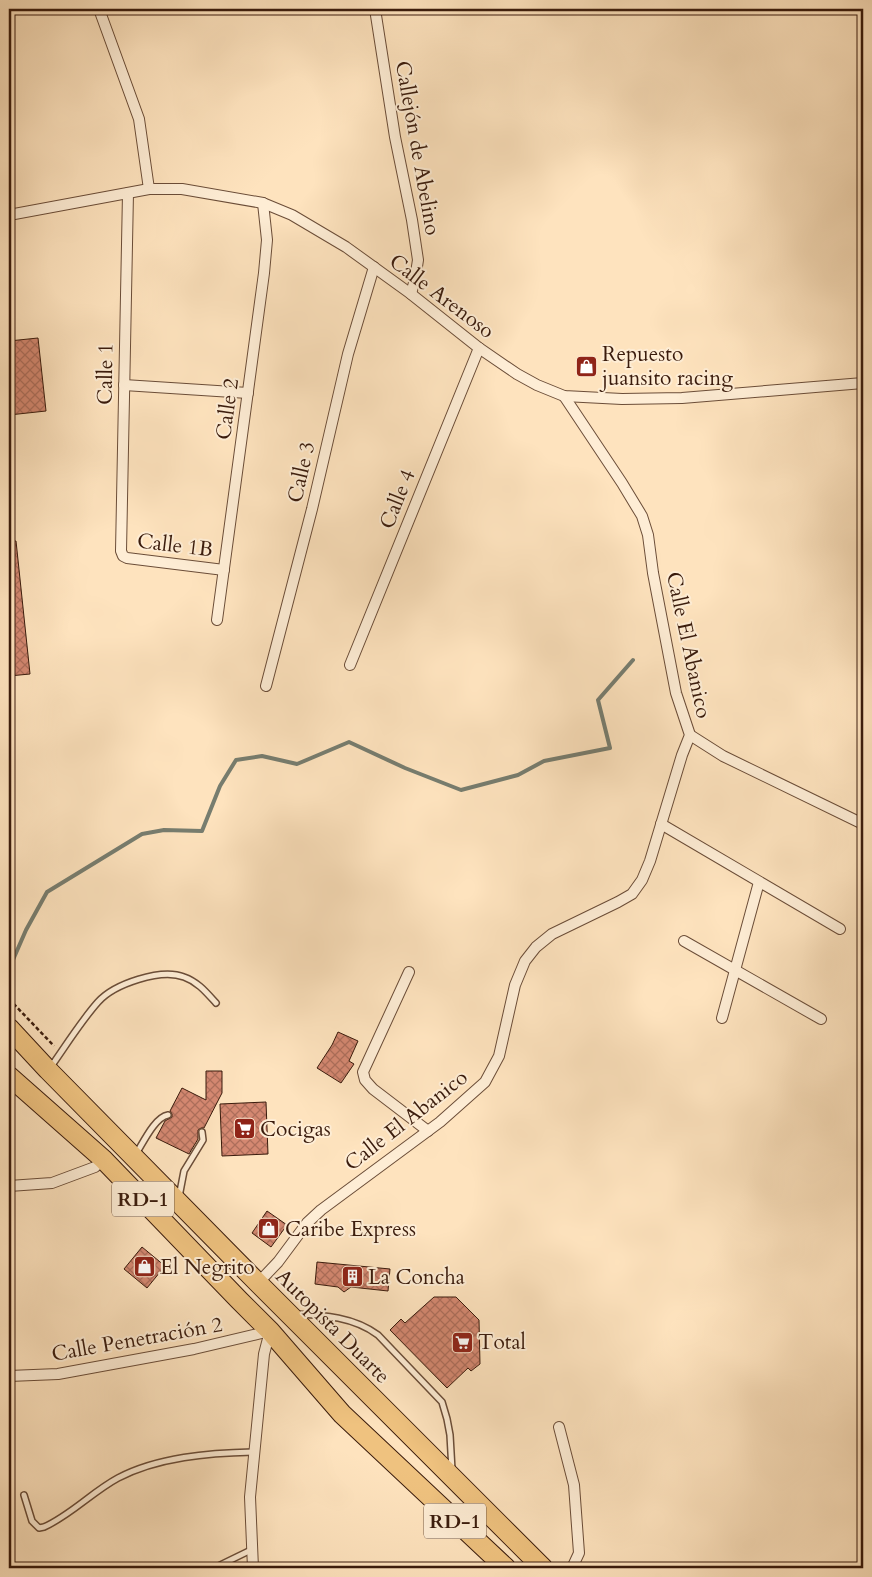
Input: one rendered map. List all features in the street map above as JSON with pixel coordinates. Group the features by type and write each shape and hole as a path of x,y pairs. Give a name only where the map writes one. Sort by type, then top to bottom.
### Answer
{"highway":[{"name":"Autopista Duarte","path":"9,1028 178,1203 543,1568"},
{"name":"RD-1","path":"9,1076 103,1159 270,1331 342,1414 506,1568"},
{"path":"404,1474 489,1568"}],"street":[{"path":"99,9 138,119 150,189"},
{"name":"Callejón de Abelino","path":"375,9 395,137 418,260 416,279 411,294"},
{"name":"Calle Arenoso","path":"9,215 150,189 182,189 264,203 292,215 346,247 411,294 479,348 517,374 564,396 622,399 682,398 863,383"},
{"name":"Calle 1","path":"122,556 128,193"},
{"name":"Calle 2","path":"218,620 264,273 267,240 264,203"},
{"name":"Calle 3","path":"266,686 312,508 348,354 374,267"},
{"name":"Calle 4","path":"350,665 479,348"},
{"path":"124,385 248,393"},
{"name":"Calle El Abanico","path":"258,1283 278,1262 307,1223 321,1210 428,1131 485,1082 499,1056 515,985 525,961 536,947 552,934 632,894 642,880 650,861 660,824 690,736 676,692 653,573 648,534 642,516 564,396"},
{"name":"Calle 1B","path":"122,556 224,570"},
{"path":"690,736 722,756 863,824"},
{"path":"660,824 840,929"},
{"path":"722,1018 759,882"},
{"path":"684,942 821,1019"},
{"path":"409,972 364,1072 366,1080 373,1089 428,1131"},
{"path":"9,1186 52,1183 95,1167 103,1159"},
{"path":"253,1568 250,1497 264,1354 270,1331"},
{"name":"Calle Penetración 2","path":"9,1376 58,1374 194,1350 270,1331"},
{"path":"560,1427 574,1485 580,1553 572,1568"}],"lane":[{"path":"48,1070 98,1001 113,990 136,979 161,975 182,976 202,986 216,1003"},
{"path":"134,1157 158,1120 164,1115 168,1115"},
{"path":"178,1203 184,1171 203,1140 202,1132"},
{"path":"289,1314 320,1314 352,1321 366,1326 378,1335 442,1402 450,1435 453,1478"},
{"path":"24,1495 32,1521 39,1528 44,1527 118,1478 153,1464 192,1457 254,1452"},
{"path":"214,1568 251,1550"}],"path":[{"path":"9,999 60,1053"}],"building":[{"path":"38,338 46,411 9,415 9,341"},
{"path":"9,541 16,541 30,674 9,676"},
{"path":"338,1032 358,1041 349,1061 354,1064 341,1083 317,1068"},
{"name":"Cocigas","path":"206,1071 222,1071 222,1093 204,1128 198,1130 198,1139 189,1154 156,1138 165,1121 172,1117 170,1111 182,1088 206,1100"},
{"name":"Cocigas","path":"266,1102 268,1154 222,1156 220,1104"},
{"name":"Caribe Express","path":"267,1211 287,1225 271,1247 252,1233"},
{"name":"El Negrito","path":"142,1247 165,1266 147,1288 124,1269"},
{"name":"La Concha","path":"317,1262 390,1269 388,1291 351,1287 344,1292 338,1287 315,1284"},
{"path":"434,1297 456,1297 479,1320 480,1364 471,1371 468,1368 447,1388 390,1330 401,1319 405,1323"}],"waterway":[{"path":"9,969 26,930 47,892 142,834 164,830 202,831 220,786 236,760 262,756 297,764 349,742 405,768 461,790 518,775 544,761 610,748 598,700 633,660"}],"place":[{"name":"Repuesto juansito racing","path":"586,366"},
{"name":"Cocigas","path":"244,1129"},
{"name":"Caribe Express","path":"269,1229"},
{"name":"El Negrito","path":"144,1267"},
{"name":"La Concha","path":"352,1277"},
{"name":"Total","path":"462,1342"}]}
